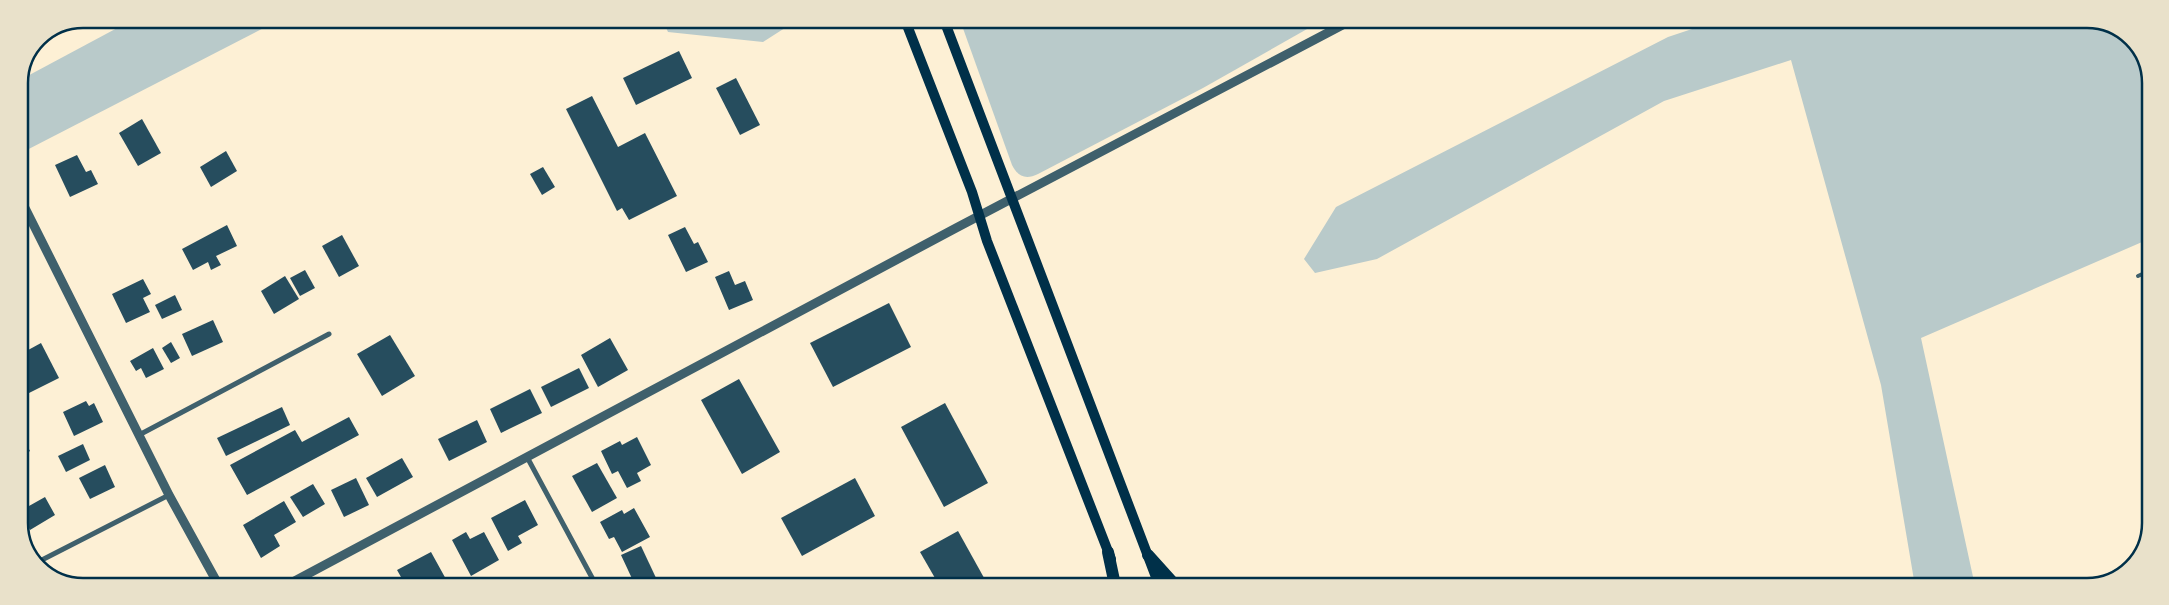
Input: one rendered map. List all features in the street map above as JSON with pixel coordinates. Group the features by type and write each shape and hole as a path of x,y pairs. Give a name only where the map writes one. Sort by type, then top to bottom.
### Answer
{"main road":[{"path":"908,28 980,216 990,250 1118,578"},
{"path":"947,28 1156,578"},
{"path":"1108,552 1114,578"},
{"path":"1148,555 1169,578"}],"street":[{"path":"300,578 1337,28"},
{"path":"28,214 138,435 215,578"},
{"path":"138,435 329,334"},
{"path":"527,457 592,578"},
{"path":"42,560 169,495"}],"shaded area":[{"path":"117,28 264,28 28,149 29,75"},
{"path":"666,28 785,28 763,42 668,32"},
{"path":"963,28 1309,28 1203,88 1038,174 1030,177 1020,175 1012,165"},
{"path":"1695,28 2094,28 2101,29 2120,39 2134,55 2141,79 2141,242 1921,338 1973,578 1914,578 1881,385 1791,60 1664,101 1377,259 1315,273 1304,259 1336,207 1668,37"}],"building":[{"path":"679,51 692,78 636,105 623,78"},
{"path":"736,78 760,125 740,135 716,88"},
{"path":"592,96 618,147 645,133 677,196 629,220 622,208 617,211 566,109"},
{"path":"142,119 161,153 138,166 119,133"},
{"path":"226,151 237,171 211,187 200,167"},
{"path":"77,155 86,172 91,170 98,184 70,197 55,165"},
{"path":"543,167 555,187 542,195 530,174"},
{"path":"227,225 237,246 216,256 221,265 211,270 208,262 193,270 182,249"},
{"path":"685,227 694,244 698,242 708,262 686,272 668,235"},
{"path":"342,235 359,266 339,277 322,246"},
{"path":"305,270 315,288 300,296 290,278"},
{"path":"729,271 735,285 745,281 753,300 729,310 715,277"},
{"path":"285,276 299,299 274,314 261,291"},
{"path":"143,279 151,294 143,298 150,312 126,323 112,294"},
{"path":"175,295 182,310 162,319 155,305"},
{"path":"889,303 911,347 833,387 810,343"},
{"path":"213,320 223,342 192,356 182,334"},
{"path":"390,335 415,376 382,396 357,354"},
{"path":"610,338 628,370 598,387 581,355"},
{"path":"171,342 180,358 171,363 162,348"},
{"path":"41,343 59,378 28,394 28,350"},
{"path":"153,348 164,369 146,378 141,368 136,371 130,361"},
{"path":"579,368 589,388 551,407 541,387"},
{"path":"739,379 780,452 742,474 701,400"},
{"path":"530,389 542,413 501,433 490,409"},
{"path":"86,401 89,406 94,403 103,422 74,436 63,412"},
{"path":"945,403 988,483 944,507 901,427"},
{"path":"282,407 290,425 226,456 217,438"},
{"path":"349,417 359,435 247,495 230,465 295,430 302,442"},
{"path":"477,420 487,442 449,461 438,439"},
{"path":"637,437 651,465 637,473 641,481 627,488 618,471 612,474 601,451 620,441 622,445"},
{"path":"83,444 90,460 66,472 58,456"},
{"path":"402,458 413,477 377,497 366,478"},
{"path":"597,463 617,498 592,512 572,476"},
{"path":"105,465 115,487 90,499 79,478"},
{"path":"356,478 369,505 344,517 331,490"},
{"path":"855,478 875,516 802,556 781,518"},
{"path":"313,484 325,504 303,517 290,497"},
{"path":"45,497 55,515 30,530 28,526 28,504 29,506"},
{"path":"525,500 538,525 518,536 522,543 508,551 491,518"},
{"path":"284,501 296,522 274,535 280,546 261,558 243,525"},
{"path":"634,508 650,537 622,552 614,537 609,539 600,522 622,510 624,514"},
{"path":"958,531 984,578 935,578 920,552"},
{"path":"466,532 470,539 484,532 499,560 471,576 452,540"},
{"path":"641,546 656,578 632,578 621,555"},
{"path":"431,552 445,578 402,578 397,570"}]}
